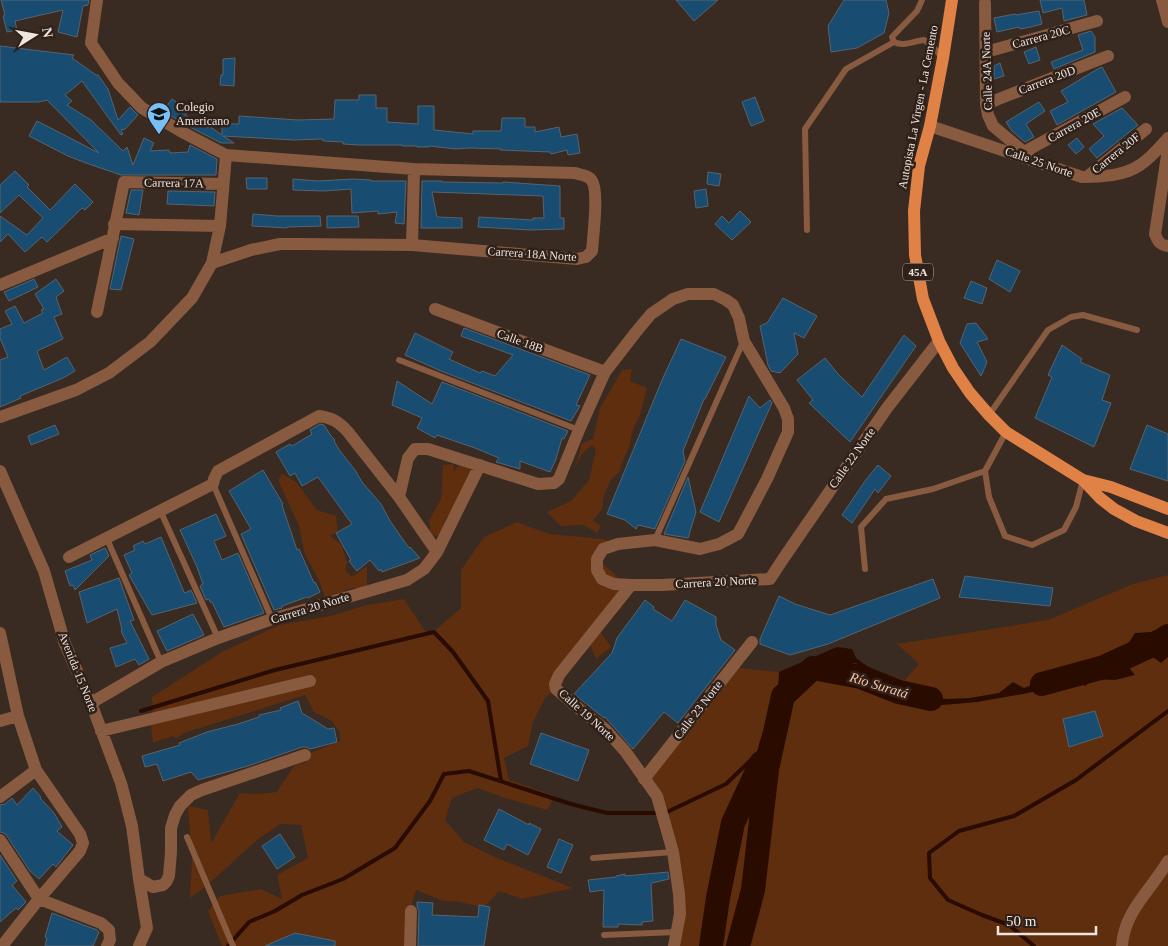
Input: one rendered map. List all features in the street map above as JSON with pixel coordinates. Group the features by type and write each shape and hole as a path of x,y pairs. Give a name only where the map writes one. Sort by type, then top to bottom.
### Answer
{"main road":[{"name":"Autopista La Virgen - La Cemento","path":"952,0 930,126 920,166 914,211 915,255 924,299 939,342 953,368 970,393 989,416 1006,432 1083,480 1100,498 1114,509 1136,521 1168,533"},
{"name":"Autopista La Virgen - La Cemento","path":"1083,480 1111,487 1168,509"}],"street":[{"path":"0,418 76,390 109,373 150,342 166,326 192,298 212,263 220,226 226,155 142,108 118,83 91,43 97,0"},
{"path":"1162,0 1168,22"},
{"name":"Calle 24A Norte","path":"985,3 986,104 988,116 993,126 1024,152 1053,166"},
{"name":"Carrera 20C","path":"986,52 1097,21"},
{"name":"Carrera 20D","path":"986,104 1108,56"},
{"name":"Carrera 20E","path":"1024,152 1125,97"},
{"name":"Calle 25 Norte","path":"930,126 1082,177 1102,177 1138,166 1149,158 1168,138"},
{"name":"Carrera 20F","path":"1087,177 1146,129"},
{"path":"1168,148 1155,234 1157,241 1162,245 1168,246"},
{"name":"Carrera 18A Norte","path":"212,263 251,250 280,244 412,245 577,259 586,256 592,251 595,186 592,179 586,176 565,173 414,169 226,155"},
{"path":"412,245 414,169"},
{"name":"Carrera 17A","path":"114,224 124,182 223,184"},
{"path":"97,312 113,238 114,224 220,226"},
{"path":"0,285 113,238"},
{"path":"398,497 408,458 415,450 428,449 538,484 554,483 559,479 605,372 651,314 673,299 688,294 714,294 733,305 739,318 744,341 784,408 788,419 788,432 767,479 738,534 719,544 700,549 655,540"},
{"name":"Calle 18B","path":"435,310 605,372"},
{"name":"Calle 22 Norte","path":"770,579 887,408 939,342"},
{"path":"69,557 214,484 218,471 319,416 329,417 348,432 437,552"},
{"name":"Carrera 20 Norte","path":"91,703 161,662 218,638 406,580 424,569 437,552 480,465"},
{"name":"Avenida 15 Norte","path":"0,471 44,571 65,644 91,703 121,783 132,826 147,928 140,946"},
{"name":"Carrera 20 Norte","path":"655,540 618,544 603,550 597,559 597,570 602,579 614,584 631,585 770,579"},
{"name":"Calle 19 Norte","path":"631,585 559,675 555,684 556,689 605,729 625,751 657,796 673,852 679,894 680,914 674,946"},
{"path":"0,633 18,716 36,770 80,834 83,843 80,851 2,946"},
{"name":"Calle 23 Norte","path":"644,779 752,642"},
{"path":"101,731 310,681"},
{"path":"0,721 18,716"},
{"path":"139,879 153,887 163,885 166,882 169,876 172,852 171,828 180,806 191,795 306,755"},
{"path":"0,798 36,770"},
{"path":"0,840 39,899 101,923 109,930 110,940 107,946"},
{"path":"1122,946 1124,930 1135,906 1168,861"},
{"path":"410,946 411,911"}],"lane":[{"path":"894,42 892,37 917,11 922,0"},
{"path":"806,230 806,129 846,69 894,42 908,44 924,40 943,58"},
{"path":"989,416 1048,330 1071,318 1083,315 1138,330"},
{"path":"655,540 744,341"},
{"path":"399,360 579,430"},
{"path":"1006,432 985,471 989,497 1005,536 1032,545 1064,530 1076,507 1083,480"},
{"path":"865,569 861,527 886,499 933,489 985,471"},
{"path":"214,484 272,620"},
{"path":"160,510 218,638"},
{"path":"107,539 161,662"},
{"path":"187,837 233,946"},
{"path":"593,858 673,852"},
{"path":"604,935 676,932"}],"shaded area":[{"path":"632,369 630,381 647,388 640,415 632,432 630,445 620,471 611,480 604,495 602,509 593,521 601,526 597,533 584,525 561,526 547,512 571,501 589,480 596,450 592,445 582,454 575,468 582,443 593,439 600,408 622,370"},
{"path":"460,463 470,466 471,480 452,519 446,517 442,535 431,536 429,521 441,499 443,465 453,464 454,471"},
{"path":"282,474 296,482 317,510 336,516 338,532 330,536 341,544 347,563 345,570 352,577 367,566 367,585 364,589 348,589 336,599 325,597 318,578 305,555 299,526 278,480"},
{"path":"517,522 549,534 603,539 621,545 597,559 617,576 621,608 598,628 611,647 596,659 589,643 571,659 562,684 545,698 533,722 528,746 504,758 509,780 555,796 547,810 477,788 452,798 445,820 464,842 497,858 573,888 522,899 499,891 484,908 460,902 443,901 416,890 407,920 404,946 222,946 208,911 220,896 261,889 282,899 277,875 308,858 301,825 280,824 257,840 204,888 190,898 192,861 188,806 208,810 211,843 240,793 277,792 294,766 307,762 305,755 340,741 340,733 332,721 314,712 305,695 184,733 176,739 173,736 153,743 150,719 153,717 152,697 222,652 279,625 330,616 367,605 404,599 427,634 432,633 461,608 461,570 484,537"},
{"path":"1168,575 1168,946 674,946 679,894 648,779 739,668 780,672 849,661 905,680 919,664 897,644 1048,620 1133,584"},
{"path":"1168,624 1168,657 1161,663 1149,654 1127,665 1135,675 1115,680 1094,679 1085,686 1079,682 977,702 943,705 911,698 873,677 856,663 838,663 800,671 789,682 765,738 763,755 770,762 771,778 761,790 754,864 732,946 727,946 752,859 758,780 754,769 759,744 778,693 779,672 837,647 852,649 856,658 883,678 909,691 946,699 970,698 999,693 1013,682 1024,688 1070,673 1082,679 1092,671 1114,665 1135,633 1151,632"}],"building":[{"path":"1,0 89,0 88,5 83,6 77,37 58,32 63,10 15,21 17,30 7,32"},
{"path":"676,0 718,0 694,21"},
{"path":"844,0 886,0 889,13 884,33 857,48 831,52 828,26"},
{"path":"1040,0 1084,0 1087,15 1064,21 1062,8 1043,13"},
{"path":"1039,11 1042,24 997,32 994,18"},
{"path":"1091,31 1095,37 1095,52 1054,69 1051,62 1083,50 1078,35"},
{"path":"0,46 74,55 72,58 98,75 108,89 118,120 130,107 138,115 125,129 121,130 123,134 121,135 82,81 65,95 72,101 67,105 91,120 123,151 127,147 133,165 144,138 154,143 150,151 188,152 190,145 217,159 216,175 121,175 68,156 29,136 37,121 99,153 47,100 39,102 0,102"},
{"path":"1036,47 1040,60 1029,64 1024,52"},
{"path":"235,58 234,86 220,85 221,75 223,75 223,59"},
{"path":"1000,63 1004,76 994,79 994,66"},
{"path":"1102,67 1116,92 1057,125 1050,111 1068,102 1061,91"},
{"path":"359,95 376,95 376,108 387,108 387,122 418,124 418,106 434,106 434,130 473,134 473,131 501,131 502,118 525,118 525,127 535,127 535,132 559,127 561,137 577,134 580,153 568,155 567,150 551,154 550,152 501,149 343,144 343,142 323,141 323,139 294,140 223,136 234,143 221,143 163,111 172,99 188,111 185,115 208,128 209,126 222,135 222,124 239,124 239,116 298,120 334,119 335,100 359,100"},
{"path":"755,97 764,121 751,126 742,102"},
{"path":"1039,102 1045,111 1026,124 1034,137 1025,142 1012,131 1006,122"},
{"path":"1122,108 1138,125 1097,158 1089,149 1104,136 1093,124"},
{"path":"1077,138 1084,147 1076,154 1068,145"},
{"path":"15,171 29,185 27,187 50,210 75,184 93,202 85,210 82,208 47,242 42,237 25,252 8,234 0,242 0,216 27,235 43,218 19,195 0,213 0,185"},
{"path":"708,172 721,174 719,186 707,184"},
{"path":"246,178 267,178 267,189 247,189"},
{"path":"293,179 318,181 353,179 406,181 404,224 395,223 397,212 378,214 378,211 352,213 351,189 324,191 293,190"},
{"path":"422,181 503,182 560,186 560,218 564,218 564,229 530,230 478,227 479,217 533,220 533,218 544,218 543,196 432,192 437,217 462,218 462,228 421,228"},
{"path":"706,189 708,206 696,208 694,191"},
{"path":"131,190 143,190 139,215 126,213"},
{"path":"168,191 215,192 214,206 167,204"},
{"path":"740,211 751,222 732,240 715,224 722,216 729,223"},
{"path":"253,214 320,216 321,226 287,228 252,226"},
{"path":"327,216 358,216 359,227 327,228"},
{"path":"121,236 134,239 121,290 110,289"},
{"path":"997,260 1020,271 1010,292 989,279"},
{"path":"34,279 38,287 9,301 4,292"},
{"path":"56,279 64,291 56,297 62,314 54,317 63,339 37,351 44,370 67,357 75,371 0,407 0,360 8,357 0,338 0,329 12,324 5,311 15,306 24,323 43,313 41,310 44,309 35,294"},
{"path":"971,281 987,288 982,304 964,298"},
{"path":"783,298 817,316 804,338 794,333 798,354 780,373 771,371 768,365 760,326 767,323"},
{"path":"976,323 988,339 977,342 987,362 981,376 960,343 967,324"},
{"path":"464,328 590,375 576,405 580,406 571,421 441,371 405,355 415,333 453,352 449,359 480,373 482,371 495,376 513,355 461,336"},
{"path":"904,335 916,346 850,442 809,403 813,400 797,380 825,358 838,374 862,397"},
{"path":"681,339 726,357 704,399 683,451 685,461 655,529 638,525 636,529 625,520 607,514 662,380"},
{"path":"1062,345 1082,359 1080,362 1110,375 1102,400 1111,403 1094,447 1035,418 1052,377 1048,375"},
{"path":"397,381 432,404 442,382 568,431 564,439 562,438 550,472 520,461 520,469 496,462 499,458 437,435 435,438 417,428 422,418 392,405"},
{"path":"749,396 760,408 770,400 772,403 719,522 700,512"},
{"path":"320,424 324,425 362,482 381,504 390,521 409,548 420,558 382,572 370,560 357,571 349,561 351,560 336,533 352,524 318,477 302,486 295,473 290,476 276,452 290,444 292,446 312,434 310,430"},
{"path":"55,425 59,434 31,445 28,436"},
{"path":"1147,425 1168,434 1168,481 1130,469"},
{"path":"878,465 891,476 878,493 875,489 852,523 842,515"},
{"path":"263,470 283,504 297,550 299,549 320,592 274,610 241,534 251,529 229,491"},
{"path":"688,477 696,512 688,538 664,534"},
{"path":"216,514 226,536 214,541 222,560 238,553 264,613 224,627 212,602 209,599 206,600 200,586 203,584 197,567 180,530"},
{"path":"161,537 184,592 191,590 197,603 152,615 129,575 132,573 124,555 135,550 133,546 143,541 145,544"},
{"path":"105,548 109,556 75,590 73,585 70,586 65,571 92,560 90,555"},
{"path":"965,576 1053,588 1050,606 959,597"},
{"path":"119,578 134,620 130,621 149,659 139,665 135,659 116,667 110,648 127,643 121,631 117,609 87,623 79,592"},
{"path":"933,579 940,598 828,644 790,655 760,644 760,639 779,596 795,604 830,615"},
{"path":"645,600 654,607 653,609 672,621 685,600 716,617 716,625 721,640 735,650 678,723 664,712 633,749 605,717 574,694 612,653 617,638"},
{"path":"193,614 204,635 167,651 157,631"},
{"path":"298,701 302,713 328,729 334,728 337,742 310,749 302,747 248,766 198,780 191,772 163,781 157,764 145,767 142,756 180,745 179,743 207,732 281,710 280,708"},
{"path":"1095,711 1103,736 1069,747 1063,719"},
{"path":"541,733 589,750 578,781 530,764"},
{"path":"33,788 54,813 62,827 57,831 73,845 56,867 53,864 39,879 30,871 7,836 0,832 0,805 5,804 12,798 17,805"},
{"path":"499,809 529,825 529,823 541,829 528,855 507,844 504,850 484,840"},
{"path":"280,834 295,857 277,869 262,846"},
{"path":"559,839 573,845 561,873 547,867"},
{"path":"0,855 17,881 12,885 26,902 0,922"},
{"path":"668,872 669,879 651,884 653,921 642,922 642,925 618,924 618,927 603,927 604,890 590,892 588,880 616,877 625,874 625,876"},
{"path":"417,902 433,903 432,915 478,917 479,905 490,907 484,946 418,946 419,911"},
{"path":"52,913 97,930 99,932 93,946 45,946 47,938 45,937"},
{"path":"295,933 335,941 335,946 265,946"}],"waterway":[{"path":"141,711 275,670 434,632 453,652 488,701 501,781"},
{"name":"Río Suratá","path":"1042,684 1104,667 1168,636"},
{"name":"Río Suratá","path":"738,946 753,890 767,769 783,696 813,668 861,677 899,692 931,699"},
{"path":"1034,946 1009,925 948,900 930,878 929,853 959,831 1014,816 1076,780 1168,711"},
{"path":"228,946 249,922 275,911 302,895 343,879 395,848 430,801 444,774 469,771 571,804 607,813 665,813 726,784 775,734"},
{"path":"711,946 718,898 733,823 761,763"}],"place":[{"name":"Colegio Americano","path":"159,135"}]}
